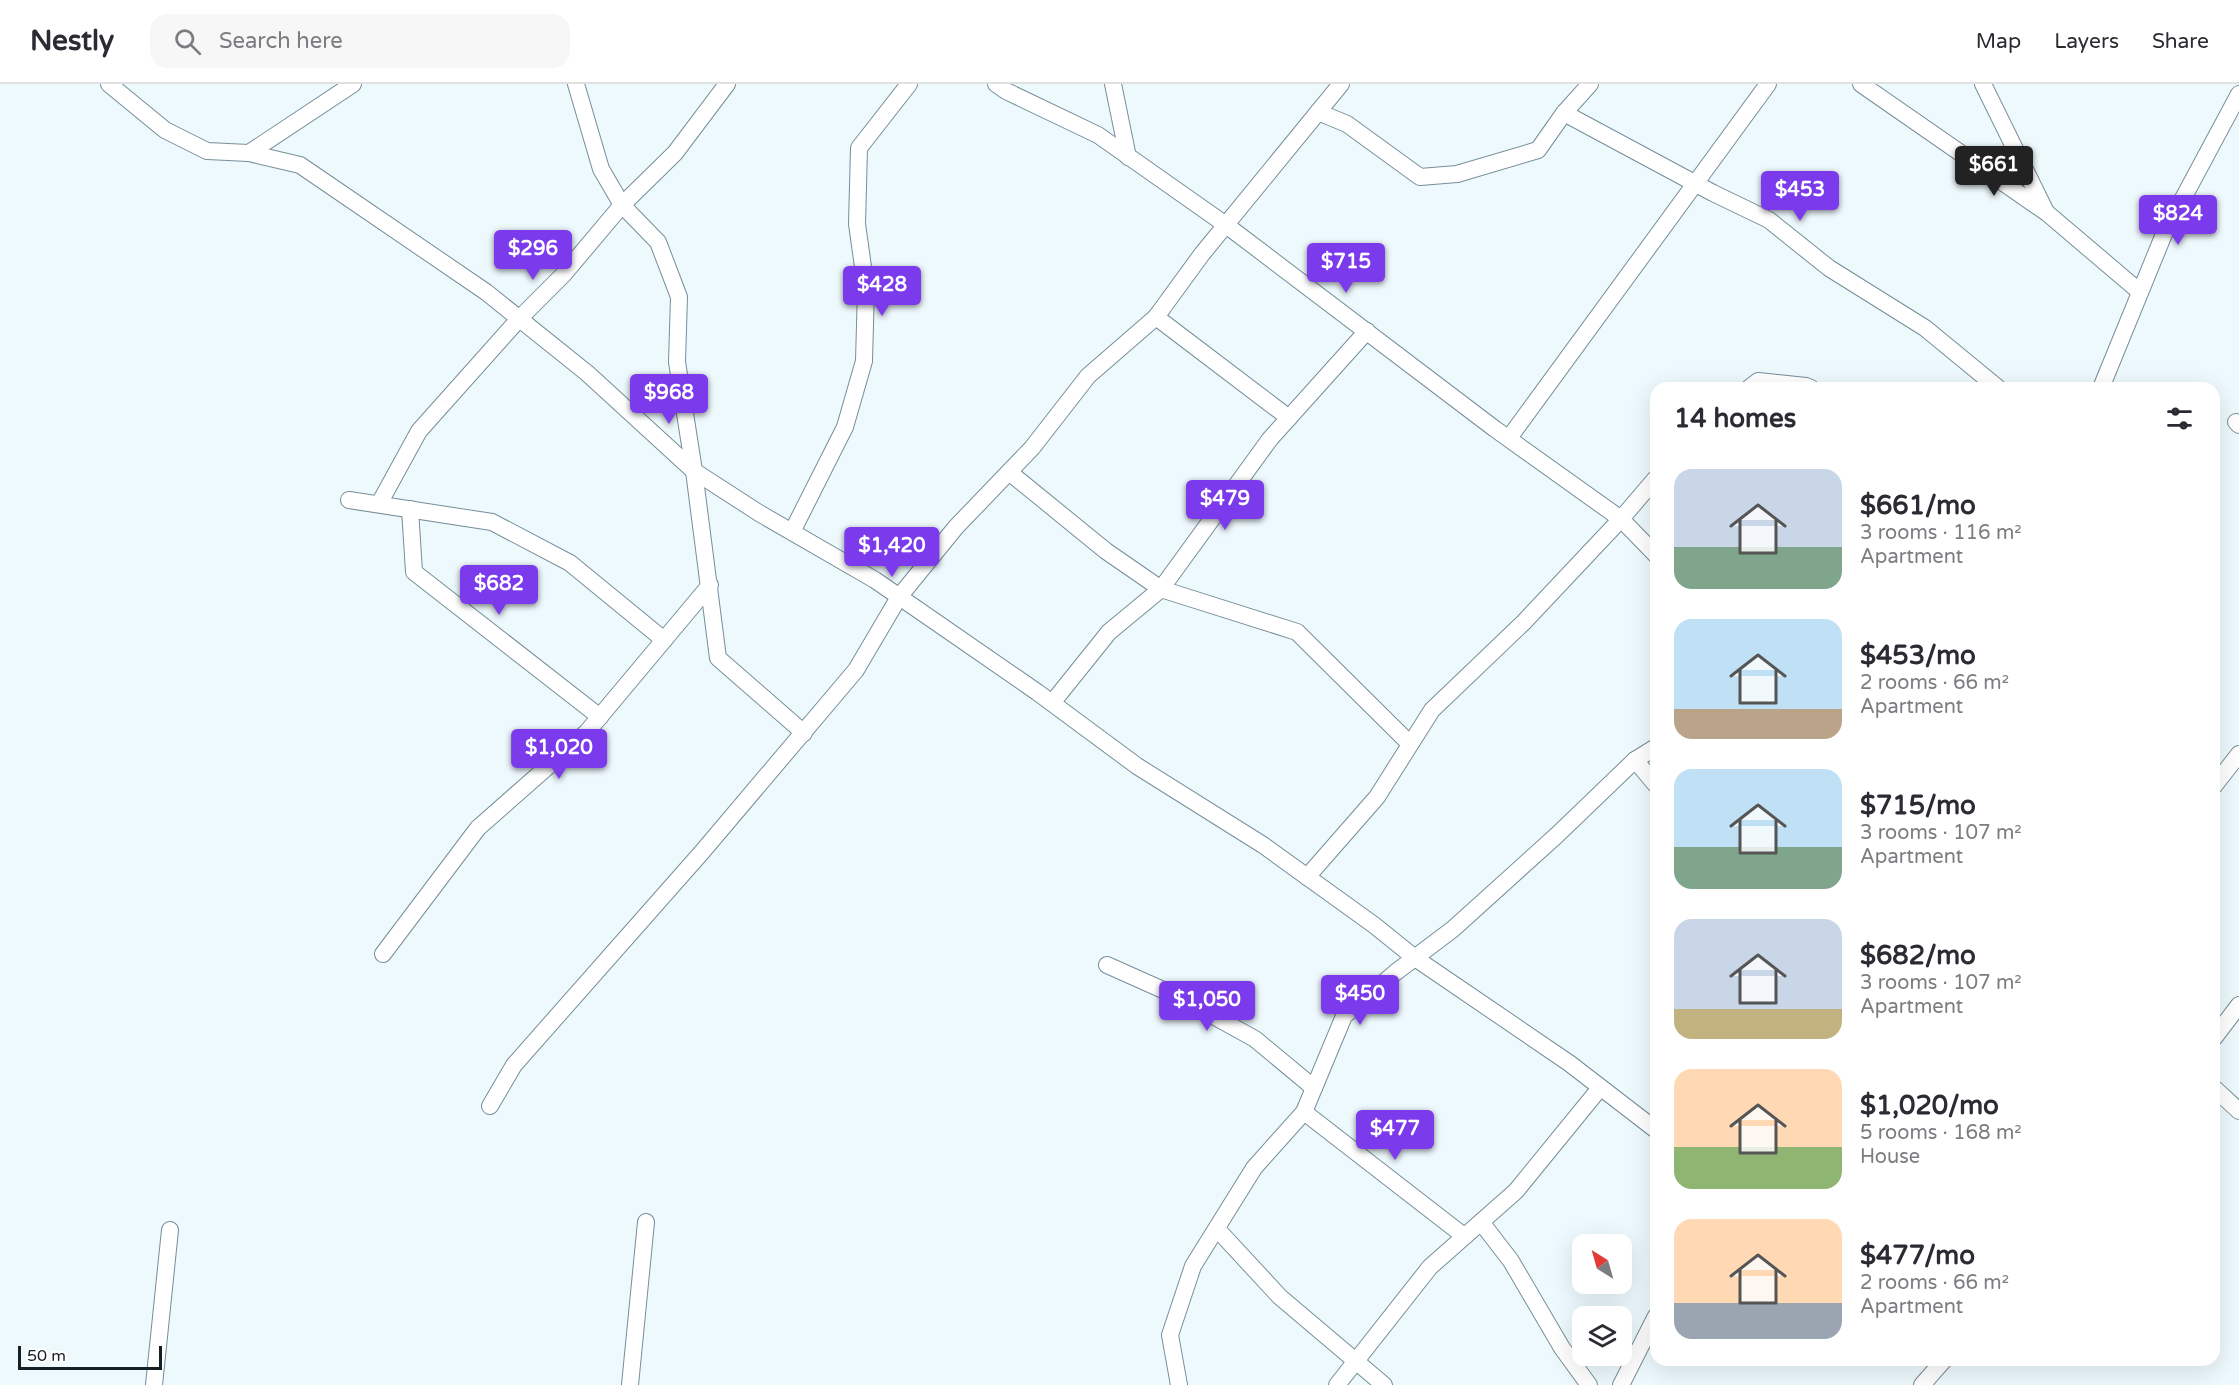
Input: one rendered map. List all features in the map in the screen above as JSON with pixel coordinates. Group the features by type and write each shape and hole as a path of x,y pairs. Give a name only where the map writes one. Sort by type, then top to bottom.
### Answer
{"street":[{"path":"109,84 165,130 207,152 249,153 300,165 486,292 587,373 694,471 875,580 1052,703 1137,766 1263,845 1374,925 1415,958 1569,1063 1650,1126"},
{"path":"249,153 352,84"},
{"path":"576,84 601,169 622,206 658,242 679,297 677,362 710,585 718,658 804,733"},
{"path":"379,504 419,431 519,319 563,275 622,206 675,153 727,84"},
{"path":"792,532 845,427 864,362 866,288 857,224 859,148 909,84"},
{"path":"996,84 1098,135 1226,225 1509,438 1621,519 1650,549"},
{"path":"1113,84 1128,157"},
{"path":"490,1106 514,1065 804,733 856,670 899,597 956,527 1032,448 1088,376 1156,317 1226,225 1341,84"},
{"path":"1318,112 1347,124 1420,177 1457,174 1538,150 1564,113 1590,84"},
{"path":"1509,438 1768,84"},
{"path":"1861,84 2047,213 2140,292"},
{"path":"1983,84 2047,213"},
{"path":"2103,382 2164,234 2239,94"},
{"path":"1564,113 1695,184 1769,220 1829,268 1925,328 1991,382"},
{"path":"1156,317 1289,418"},
{"path":"1052,703 1109,632 1161,589 1270,439 1367,331"},
{"path":"1009,472 1106,551 1161,589 1297,632 1410,744"},
{"path":"1307,877 1377,797 1432,710 1524,622 1650,485"},
{"path":"349,500 492,522 570,563 664,640"},
{"path":"410,509 414,572 600,717"},
{"path":"383,954 478,828 587,732 710,585"},
{"path":"1179,1385 1170,1335 1193,1266 1254,1168 1304,1112 1344,1016 1453,929 1557,835 1635,760 1650,751"},
{"path":"2220,778 2239,754"},
{"path":"1635,760 1650,778"},
{"path":"1107,965 1181,998 1255,1039 1314,1088"},
{"path":"2220,1030 2239,1005"},
{"path":"1337,1385 1430,1267 1516,1191 1600,1088"},
{"path":"2220,1094 2239,1111"},
{"path":"1304,1112 1464,1236"},
{"path":"630,1385 646,1222"},
{"path":"1481,1222 1511,1261 1562,1348 1589,1385"},
{"path":"1217,1229 1280,1297 1384,1385"},
{"path":"154,1385 171,1230"},
{"path":"1621,1385 1650,1328"},
{"path":"1928,1383 1940,1366"}]}
